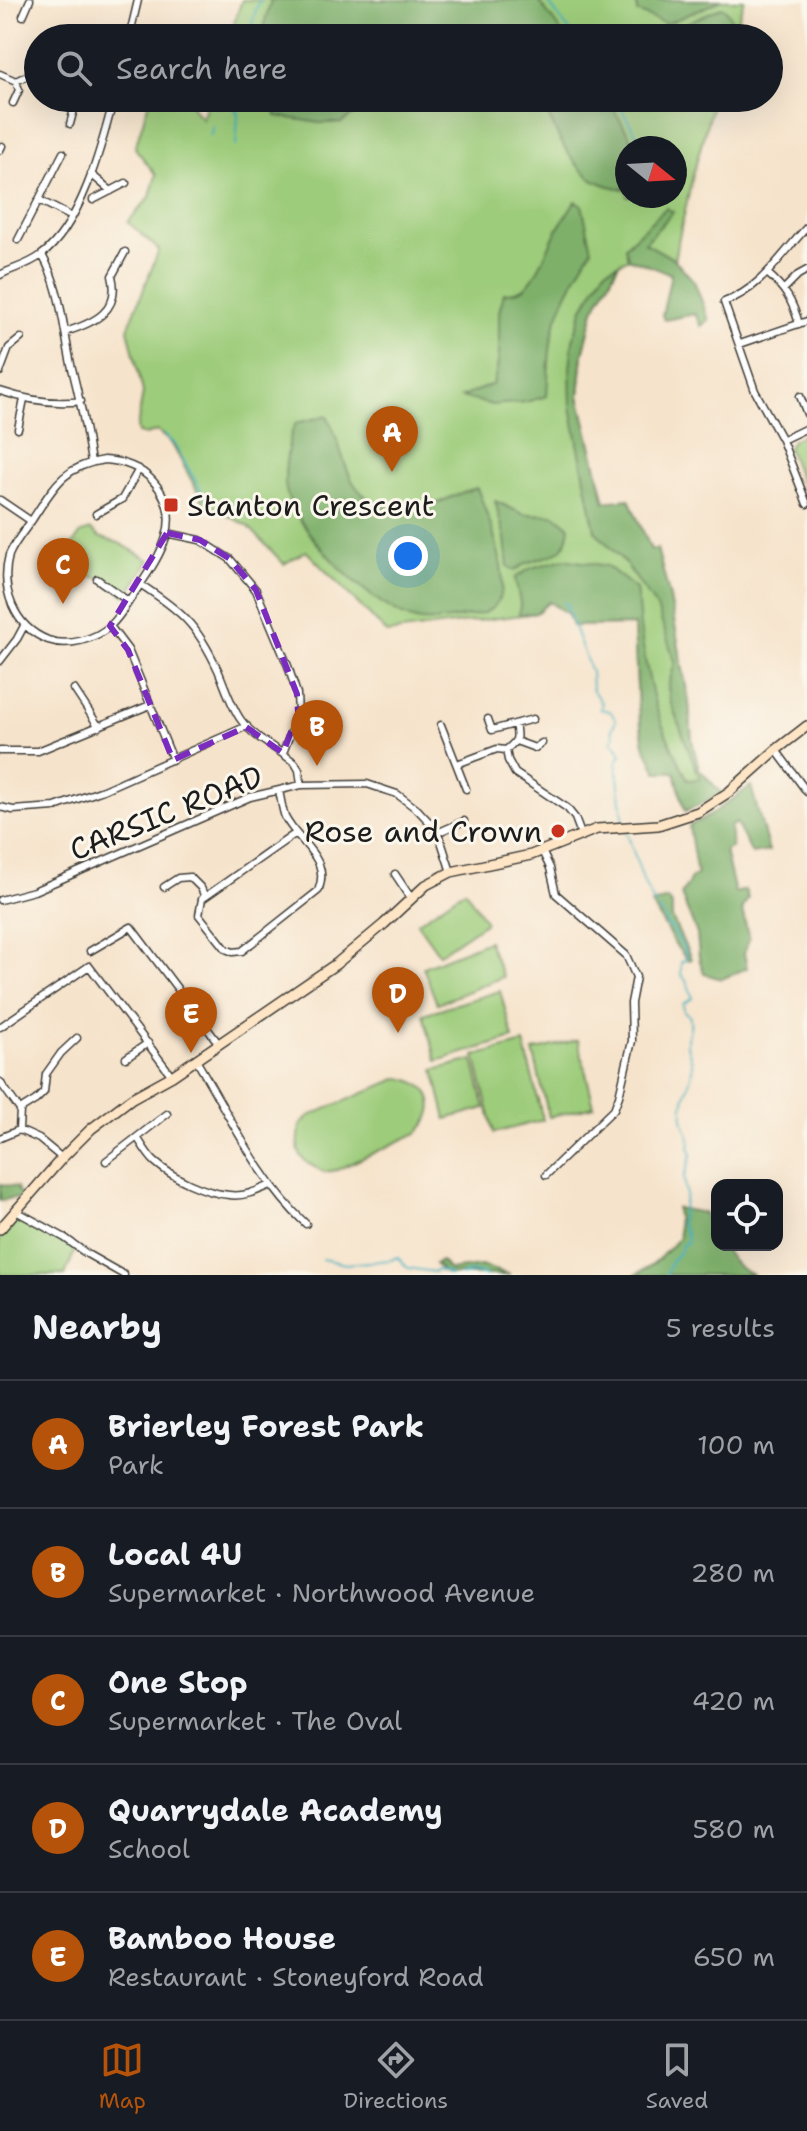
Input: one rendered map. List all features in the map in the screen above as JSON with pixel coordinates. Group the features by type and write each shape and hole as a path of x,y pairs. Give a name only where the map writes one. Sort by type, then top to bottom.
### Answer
{"main road":[{"path":"0,1229 91,1129 132,1098 172,1076 336,964 426,885 451,872 542,851 597,829 658,825 698,812 747,778 807,726"}],"street":[{"path":"23,16 30,0"},
{"path":"132,24 138,0"},
{"path":"0,74 16,81 19,90 13,103"},
{"path":"16,81 24,77"},
{"path":"70,124 73,112"},
{"path":"0,275 32,261 54,245 72,217 91,174 110,112"},
{"path":"18,240 63,153"},
{"path":"91,174 111,191"},
{"path":"93,200 126,183"},
{"path":"39,200 72,217"},
{"path":"807,227 749,290 724,302 755,391 782,440 807,504"},
{"path":"65,332 90,324 112,302 115,287 112,276 125,252"},
{"path":"42,255 51,270 81,401 91,462"},
{"path":"784,289 807,270"},
{"path":"740,344 803,322 784,289 767,273"},
{"path":"0,372 9,348 21,338"},
{"path":"0,391 24,399 64,403 81,401"},
{"path":"800,396 807,414"},
{"path":"18,429 24,399"},
{"path":"782,440 807,428"},
{"path":"112,461 139,469 155,483 165,501 169,519 167,533 158,557 110,626 87,639 63,643 47,639 24,626 8,601 4,569 10,551 64,475 91,462 112,461"},
{"path":"96,514 122,499 139,469"},
{"path":"0,500 31,521"},
{"path":"167,533 200,540 230,559 256,590 297,694 298,713 283,753"},
{"path":"97,579 128,601"},
{"path":"140,584 179,610 198,632 242,722 295,763 301,785"},
{"path":"0,661 24,626"},
{"path":"110,626 128,650 173,760"},
{"path":"74,689 99,727"},
{"path":"0,751 38,751 150,705"},
{"path":"488,719 492,730 533,719"},
{"path":"457,764 497,749 506,750 518,737 515,724"},
{"path":"441,725 466,789"},
{"path":"0,807 13,810 55,807 103,790 247,726"},
{"path":"516,741 535,748 542,743"},
{"path":"440,748 449,745"},
{"path":"506,750 515,773 572,813 581,834"},
{"path":"776,750 807,792"},
{"name":"CARSIC ROAD","path":"0,900 34,891 250,797 301,785 367,784 388,790 412,804 426,817 437,833 451,872"},
{"path":"279,791 284,815 318,860 323,873 322,881 318,891 242,951 226,949 199,915 202,899 296,833"},
{"path":"437,833 464,821"},
{"path":"542,851 556,894 626,955 636,977 631,1003 632,1041 614,1109 546,1175"},
{"path":"395,874 411,898"},
{"path":"164,887 178,878 190,877 205,897"},
{"path":"90,951 131,927 219,1044"},
{"path":"0,1027 89,966 172,1076"},
{"path":"20,1110 44,1092 46,1074 77,1038"},
{"path":"126,1058 148,1043"},
{"path":"196,1060 271,1185 306,1224"},
{"path":"0,1082 20,1110 19,1130"},
{"path":"106,1161 167,1114"},
{"path":"0,1138 19,1130 39,1139 62,1158"},
{"path":"137,1137 154,1161 174,1175 205,1189 229,1195 252,1194 271,1185"},
{"path":"16,1211 124,1275"}],"highlighted area":[{"path":"167,533 200,540 230,559 256,590 297,694 298,713 283,753 246,727 173,760 128,650 110,626"}],"green space":[{"path":"242,0 744,0 736,24 234,24"},
{"path":"271,0 538,0 556,24 264,24"},
{"path":"637,0 720,1 666,24 637,12"},
{"path":"722,7 732,24 684,24"},
{"path":"146,112 196,112 202,118 204,112 710,112 687,202 687,136 615,136 615,208 686,208 671,273 629,258 619,263 594,310 583,354 579,396 605,502 629,499 651,550 657,549 670,598 699,769 722,794 685,811 675,772 657,772 644,744 638,707 634,625 572,626 568,614 549,602 536,613 387,633 306,551 284,564 248,526 204,503 172,444 157,431 146,435 138,433 137,428 143,392 128,329 159,250 128,222 150,197 156,175 135,148"},
{"path":"276,112 355,112 341,123 276,116"},
{"path":"546,112 615,112 630,136 615,136 615,187 590,177 567,152"},
{"path":"575,201 582,205 592,249 561,307 552,335 547,396 526,402 492,405 461,397 493,384 499,353 499,312 504,293 528,285"},
{"path":"666,208 673,212 645,243 674,259 694,281 709,320 701,326 695,314 665,320 662,316 671,274 628,258 625,246"},
{"path":"619,263 594,310 583,354 579,396 605,502 629,499 651,550 657,549 670,598 699,769 722,794 685,811 675,772 657,772 644,744 638,707 634,625 572,626 568,614 549,602 536,613 519,615 515,578 531,568 564,559 607,566 636,589 644,654 657,710 688,780 700,779 670,701 668,687 675,662 657,608 625,563 595,531 571,407 573,340 583,308 605,270"},
{"path":"327,416 352,480 359,491 383,506 410,511 477,488 496,544 502,574 499,599 492,608 484,613 436,621 420,621 402,615 362,588 323,551 295,511 287,494 285,478 288,447 296,423"},
{"path":"804,434 807,441 807,498 788,448 792,440"},
{"path":"495,501 523,514 555,515 570,527 563,548 515,571 508,566 505,538"},
{"path":"91,530 99,537 119,543 150,560 127,595 99,578 85,576 62,580 61,561 81,533"},
{"path":"751,786 769,851 752,854 736,823 730,827 732,847 725,851 735,893 745,890 748,898 742,910 749,939 744,953 747,968 722,979 704,974 697,934 681,895 692,877 697,875 689,826 709,816"},
{"path":"465,890 486,922 439,954 417,923"},
{"path":"667,899 672,906 672,918 691,959 688,961 652,904"},
{"path":"488,941 503,977 437,1004 423,967"},
{"path":"500,991 513,1038 437,1061 423,1014"},
{"path":"578,1040 594,1106 549,1117 533,1051"},
{"path":"524,1043 543,1120 494,1133 475,1056"},
{"path":"473,1060 485,1108 446,1119 434,1070"},
{"path":"399,1078 420,1085 430,1098 430,1115 417,1133 337,1170 324,1172 307,1163 298,1148 300,1125 309,1116"},
{"path":"0,1184 17,1187 22,1195 20,1199 0,1201"},
{"path":"676,1208 704,1213 711,1230 711,1251 725,1251 733,1262 754,1275 635,1275 659,1258 679,1237"},
{"path":"17,1217 71,1246 75,1251 65,1275 0,1275 0,1234"},
{"path":"441,1261 449,1270 481,1266 510,1275 446,1274 435,1264"}],"waterway":[{"path":"252,24 260,0"},
{"path":"546,0 564,24"},
{"path":"236,146 237,112"},
{"path":"623,112 637,136"},
{"path":"210,136 213,126"},
{"path":"163,434 174,444 206,499"},
{"path":"564,603 568,605 591,672 592,689 602,704 600,709 610,711 616,720 611,741 621,755 616,763 624,824"},
{"path":"626,830 655,905"},
{"path":"659,909 687,957 681,962 681,974 693,998 683,1004 690,1021 687,1043 692,1060 683,1111 692,1154 684,1177 686,1195 680,1223 687,1243 672,1260 666,1275"},
{"path":"322,1259 346,1264 397,1257 408,1268 437,1270 449,1275"},
{"path":"461,1275 472,1272 486,1275"}],"place":[{"name":"Brierley Forest Park","path":"392,472"},
{"name":"Stanton Crescent","path":"171,505"},
{"name":"One Stop","path":"63,604"},
{"name":"Local 4U","path":"317,766"},
{"name":"Rose and Crown","path":"558,831"},
{"name":"Quarrydale Academy","path":"398,1033"},
{"name":"Bamboo House","path":"191,1053"}]}
